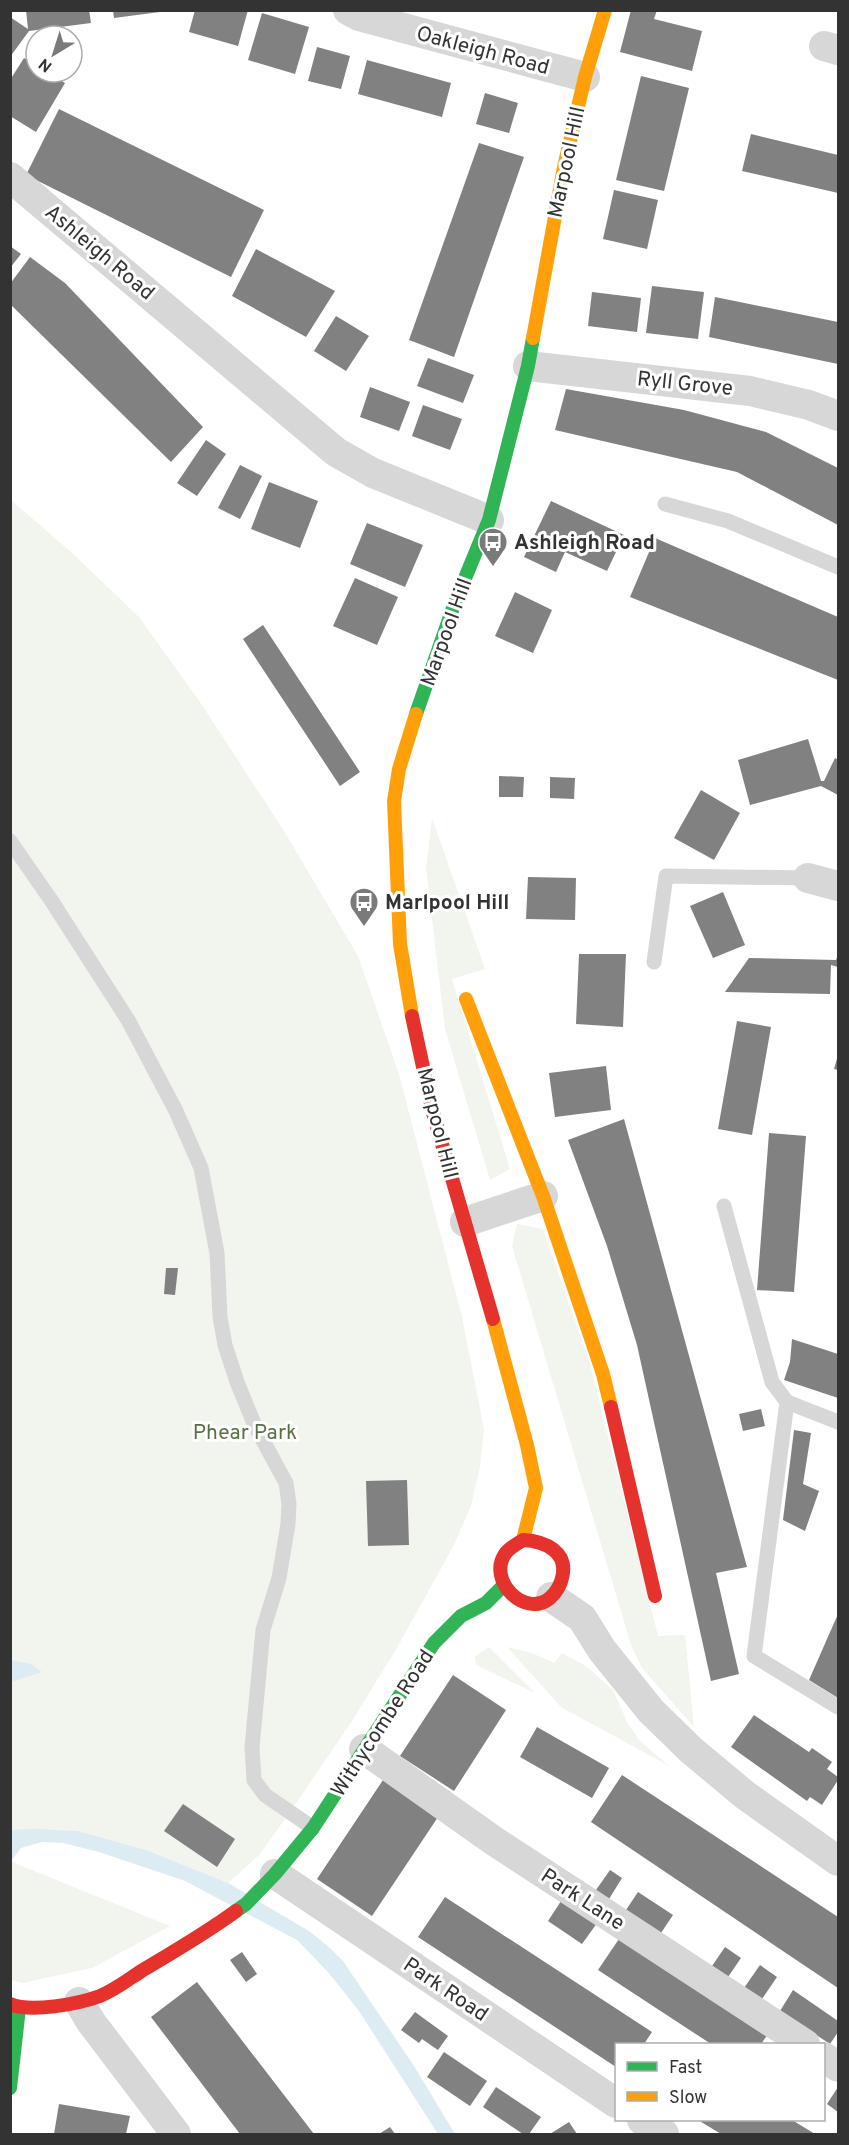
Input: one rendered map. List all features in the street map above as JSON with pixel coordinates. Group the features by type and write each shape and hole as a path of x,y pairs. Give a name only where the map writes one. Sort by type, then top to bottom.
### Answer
{"street":[{"name":"Oakleigh Road","path":"348,10 370,20 585,77"},
{"name":"Marpool Hill","path":"524,1540 536,1488 524,1434 433,1113 412,1017 400,944 394,801 399,769 425,685 454,605 489,520 528,366 564,167 585,77 605,10"},
{"name":"Ashleigh Road","path":"10,177 336,452 373,473 489,520"},
{"name":"Ryll Grove","path":"528,366 750,390 809,405 838,416"},
{"path":"808,878 838,886"},
{"path":"466,999 543,1196 603,1374 655,1596"},
{"path":"465,1222 543,1196"},
{"path":"524,1540 536,1540 550,1545 560,1556 563,1579 551,1597 540,1602 526,1603 512,1596 502,1587 500,1569 504,1556 513,1545 524,1540"},
{"name":"Withycombe Road","path":"15,2006 51,2006 79,2002 102,1995 210,1930 246,1904 275,1874 313,1828 434,1643 461,1616 486,1603 502,1587"},
{"path":"551,1597 582,1618 602,1650 651,1711 691,1750 745,1795 835,1849"},
{"name":"Park Lane","path":"364,1749 494,1841 803,2043"},
{"name":"Park Road","path":"275,1874 615,2102"},
{"path":"79,2002 176,2134"},
{"path":"10,2088 15,2006"},
{"path":"825,2058 838,2067"}],"lane":[{"path":"665,504 728,521 838,567"},
{"path":"10,841 128,1020 176,1111 201,1168 217,1253 225,1345 255,1426 286,1483 290,1503 279,1578 263,1630 252,1748 254,1780 265,1795 313,1828"},
{"path":"654,962 666,876 808,878"},
{"path":"724,1206 772,1382 787,1402 838,1422"},
{"path":"787,1402 753,1656 838,1707"}],"green space":[{"name":"Phear Park","path":"11,500 71,552 139,617 200,702 284,831 358,956 399,1074 462,1317 484,1429 480,1467 471,1506 454,1545 398,1646 352,1721 260,1854 228,1883 146,1850 78,1831 11,1830"},
{"path":"432,818 485,969 452,979 510,1169 490,1180 445,1029 426,868"},
{"path":"517,1224 543,1229 590,1364 658,1636 685,1635 694,1727 643,1669 632,1648 512,1246"},
{"path":"489,1647 535,1693 476,1665 475,1656"},
{"path":"507,1647 532,1653 554,1663 562,1653 586,1666 613,1690 628,1724 640,1741 669,1766 561,1707"},
{"path":"11,1861 170,1926 92,1968 22,1983 11,1980"}],"shaded area":[{"path":"11,1660 31,1664 42,1672 11,1682"},
{"path":"10,1830 78,1831 146,1850 228,1883 309,1931 343,1961 414,2066 455,2134 438,2134 359,2011 328,1972 297,1940 185,1881 99,1852 63,1843 42,1842 21,1848 11,1861"}],"building":[{"path":"26,10 89,10 91,23 83,24 27,24"},
{"path":"113,10 160,10 160,12 114,18"},
{"path":"195,10 248,10 238,46 189,32"},
{"path":"631,10 657,10 654,19 702,31 692,71 620,52"},
{"path":"262,13 309,27 295,74 248,60"},
{"path":"10,17 24,26 24,38 10,57"},
{"path":"317,47 350,56 341,89 308,81"},
{"path":"24,58 24,84 64,84 36,132 10,116 10,80"},
{"path":"367,60 451,83 442,117 358,94"},
{"path":"641,76 689,88 664,191 616,180"},
{"path":"485,93 518,103 509,133 476,124"},
{"path":"59,109 264,210 231,277 26,175"},
{"path":"751,134 838,155 838,193 742,171"},
{"path":"479,143 524,157 454,357 409,340"},
{"path":"614,190 658,200 647,249 603,239"},
{"path":"10,246 21,254 10,268"},
{"path":"256,249 335,291 306,337 232,296"},
{"path":"30,257 65,283 203,427 171,462 10,304 10,284"},
{"path":"652,286 704,292 698,339 646,333"},
{"path":"592,292 641,298 637,332 588,326"},
{"path":"715,297 838,322 838,364 709,337"},
{"path":"336,316 369,336 346,371 314,351"},
{"path":"428,358 474,375 463,403 417,386"},
{"path":"370,387 410,402 399,431 360,417"},
{"path":"566,389 684,410 766,432 838,468 838,525 737,472 555,430"},
{"path":"423,405 462,419 450,450 412,436"},
{"path":"206,440 226,454 197,496 177,483"},
{"path":"240,465 262,476 240,519 218,508"},
{"path":"269,482 318,501 300,548 251,529"},
{"path":"551,501 624,535 607,571 565,552 556,572 524,557"},
{"path":"367,523 423,545 405,587 350,564"},
{"path":"655,538 838,617 838,680 630,597"},
{"path":"355,578 398,597 377,645 333,626"},
{"path":"515,592 552,610 533,653 495,636"},
{"path":"263,625 360,772 340,786 243,639"},
{"path":"808,739 821,781 824,781 835,758 838,760 838,795 821,786 750,805 738,760"},
{"path":"499,776 524,777 523,797 499,797"},
{"path":"550,777 575,778 574,799 550,798"},
{"path":"701,790 740,813 714,860 674,838"},
{"path":"528,877 576,878 575,920 526,919"},
{"path":"723,892 745,945 713,958 690,906"},
{"path":"579,954 626,954 623,1027 576,1024"},
{"path":"838,954 838,967 831,965 830,994 725,992 749,958 836,960"},
{"path":"737,1021 771,1027 752,1135 718,1129"},
{"path":"838,1055 838,1070 834,1069"},
{"path":"606,1066 611,1110 555,1117 549,1073"},
{"path":"624,1119 747,1567 716,1573 739,1674 711,1681 637,1345 607,1246 568,1140"},
{"path":"769,1133 806,1136 794,1292 757,1290"},
{"path":"166,1268 178,1268 175,1295 164,1294"},
{"path":"792,1339 838,1354 838,1398 784,1380 790,1362"},
{"path":"761,1409 765,1426 743,1431 739,1414"},
{"path":"794,1430 811,1433 803,1484 819,1491 805,1531 783,1520"},
{"path":"407,1480 409,1545 368,1546 366,1481"},
{"path":"838,1614 838,1698 809,1680"},
{"path":"453,1675 506,1710 454,1791 400,1756"},
{"path":"754,1715 809,1752 812,1748 832,1762 827,1769 838,1777 838,1780 822,1805 810,1797 807,1801 731,1747"},
{"path":"537,1727 609,1768 592,1798 520,1757"},
{"path":"622,1775 838,1917 838,1988 591,1822"},
{"path":"383,1780 438,1817 372,1916 317,1879"},
{"path":"183,1804 235,1839 217,1867 164,1831"},
{"path":"610,1870 622,1878 609,1899 596,1890"},
{"path":"638,1892 673,1915 661,1933 626,1910"},
{"path":"565,1895 600,1919 582,1944 548,1921"},
{"path":"445,1897 652,2032 645,2043 615,2043 615,2066 418,1937"},
{"path":"621,1936 768,2034 762,2043 709,2043 598,1970"},
{"path":"725,1947 741,1958 728,1977 712,1966"},
{"path":"242,1952 257,1974 246,1982 230,1960"},
{"path":"760,1965 777,1977 762,1999 744,1988"},
{"path":"197,1982 314,2134 240,2134 151,2017"},
{"path":"793,1990 838,2021 838,2032 830,2044 780,2011"},
{"path":"415,2012 448,2036 438,2050 422,2039 419,2043 401,2030"},
{"path":"444,2052 487,2081 470,2106 427,2077"},
{"path":"496,2087 541,2117 529,2134 523,2134 483,2107"},
{"path":"838,2087 838,2112 827,2104"},
{"path":"59,2104 130,2116 126,2134 54,2134"},
{"path":"700,2121 794,2121 815,2134 721,2134"},
{"path":"569,2122 577,2134 550,2134"},
{"path":"390,2127 395,2134 379,2134"}],"traffic: fast":[{"path":"416,714 454,605 489,520 533,338"},
{"path":"236,1911 246,1904 275,1874 313,1828 434,1643 461,1616 486,1603 502,1587"},
{"path":"10,2088 19,2008"}],"traffic: slow":[{"path":"533,338 564,167 585,77 605,10"},
{"path":"412,1016 400,944 394,801 399,769 416,714"},
{"path":"466,999 543,1196 603,1374 611,1407"},
{"path":"493,1319 527,1445 536,1488 523,1540"}],"traffic: jam":[{"path":"412,1016 433,1113 493,1319"},
{"path":"611,1407 655,1596"},
{"path":"523,1540 547,1546 559,1555 562,1561 562,1578 559,1586 550,1598 540,1603 530,1604 511,1594 501,1575 501,1564 505,1554 523,1540"},
{"path":"10,2004 19,2007 42,2008 80,2002 100,1996 117,1988 236,1911"}],"place":[{"name":"Ashleigh Road","path":"493,568"},
{"name":"Marlpool Hill","path":"364,928"}]}
